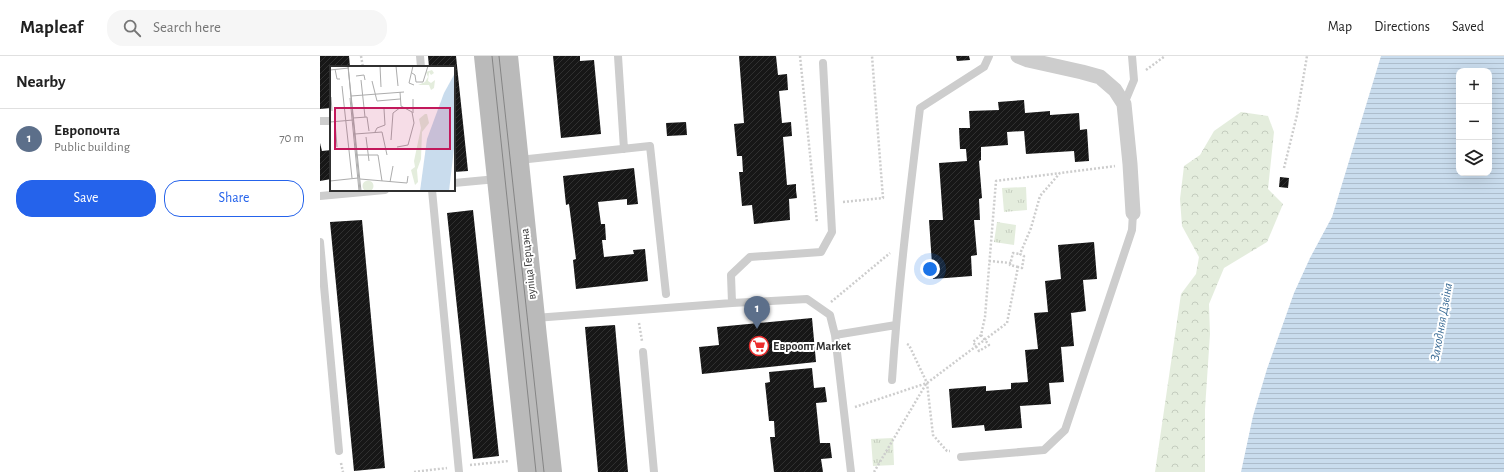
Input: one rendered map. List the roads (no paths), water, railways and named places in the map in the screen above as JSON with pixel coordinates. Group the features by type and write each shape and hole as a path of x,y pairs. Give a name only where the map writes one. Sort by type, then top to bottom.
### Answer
{"main road":[{"name":"вуліца Герцэна","path":"485,56 529,472"},
{"name":"вуліца Герцэна","path":"507,56 534,318 547,472"}],"street":[{"path":"1018,56 1028,60 1100,77 1115,90 1124,104 1133,213"},
{"path":"497,171 519,168"},
{"path":"513,321 534,318"}],"lane":[{"path":"420,56 421,66"},
{"path":"618,56 624,149"},
{"path":"892,380 904,241 920,108 984,67 989,56"},
{"path":"1124,104 1134,80 1132,56"},
{"path":"732,303 731,275 750,257 820,252 832,232 823,63"},
{"path":"519,168 624,149 650,146 666,294"},
{"path":"455,183 497,171"},
{"path":"320,196 374,191"},
{"path":"432,191 459,472"},
{"path":"961,457 1044,450 1065,430 1132,230 1133,213"},
{"path":"320,242 339,451"},
{"path":"534,318 732,303 807,299 830,314 835,334 851,472"},
{"path":"835,334 896,325"},
{"path":"643,352 654,472"}],"water":[{"name":"Заходняя Дзвіна","path":"1381,56 1504,56 1504,472 1241,472 1253,416 1267,369 1294,293 1310,258 1332,217"}],"tram line":[{"path":"492,56 536,472"},
{"path":"499,56 544,472"}],"place":[{"name":"Европочта","path":"757,329"},
{"name":"Евроопт Market","path":"759,346"}]}
